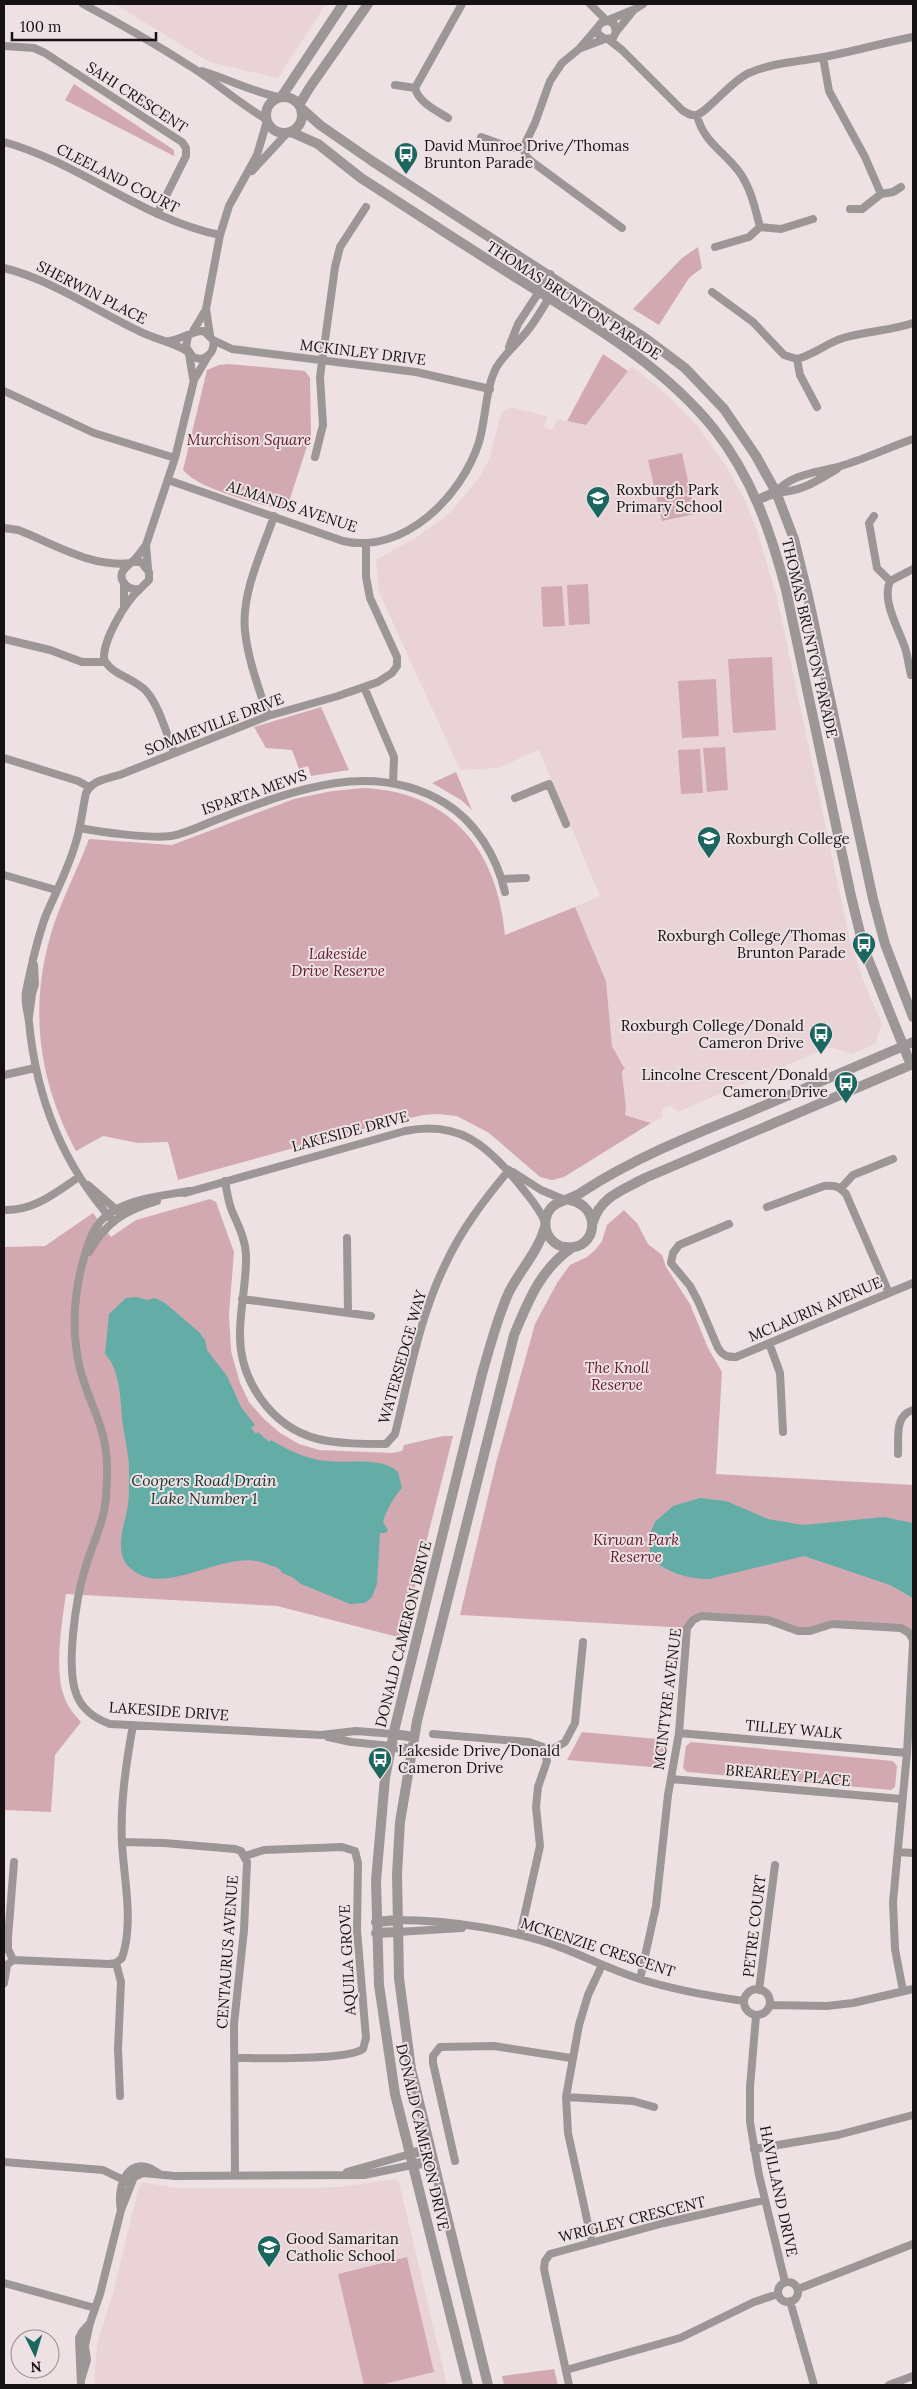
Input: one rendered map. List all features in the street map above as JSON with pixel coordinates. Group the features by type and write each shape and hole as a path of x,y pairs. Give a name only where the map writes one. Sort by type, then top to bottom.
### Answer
{"street":[{"path":"83,4 135,32 195,69 266,120 277,132 289,132"},
{"path":"194,380 186,344 206,309 220,235 229,206 257,155 270,103 280,97 343,4"},
{"path":"300,106 310,87 368,4"},
{"path":"448,118 422,100 417,95 415,88 462,4"},
{"path":"622,228 531,161 526,156 523,148 536,123 550,81 562,63 579,49 601,22 608,21 642,4"},
{"path":"591,6 614,24 622,50"},
{"path":"591,6 600,36 622,50 682,110 690,115 697,115 704,111 726,88 746,74 771,64 823,57 913,37"},
{"path":"579,49 607,39 616,33 634,9"},
{"name":"SAHI CRESCENT","path":"4,46 34,48 44,53 182,142 186,148 186,156 157,214"},
{"path":"823,57 829,91 865,157 881,194"},
{"path":"195,69 236,82 260,94 295,100 300,106 302,119 296,128 289,132 245,177"},
{"path":"395,85 415,88"},
{"name":"THOMAS BRUNTON PARADE","path":"300,106 320,125 372,161 550,275 645,338 685,368 724,409 756,456 776,492 794,539 873,899 885,944 913,1017"},
{"path":"697,115 700,128 705,136 731,161 750,189 760,227"},
{"name":"THOMAS BRUNTON PARADE","path":"289,132 318,144 361,178 634,354 678,389 714,430 740,467 757,500 774,542 864,949 912,1065"},
{"path":"481,137 511,148 523,148"},
{"name":"CLEELAND COURT","path":"4,142 50,158 157,214 192,229 220,235"},
{"path":"850,209 862,209 881,194 893,192 902,187"},
{"path":"316,458 323,425 320,392 322,360 340,247 366,207"},
{"path":"716,248 749,237 760,227 781,229 813,219"},
{"name":"SHERWIN PLACE","path":"4,268 24,273 40,280 138,331 154,338 168,341 188,352"},
{"name":"ALMANDS AVENUE","path":"506,354 518,324 550,275"},
{"name":"ALMANDS AVENUE","path":"168,480 343,541 366,544 391,538 418,523 437,508 453,491 469,465 476,448 495,370 506,354 528,330 560,282"},
{"path":"712,292 753,322 784,355 797,360 845,338 893,330 913,323"},
{"path":"124,608 123,569 146,545 176,458 194,380 214,347 206,309"},
{"path":"168,341 204,331 212,338"},
{"name":"MCKINLEY DRIVE","path":"212,338 232,350"},
{"name":"MCKINLEY DRIVE","path":"209,355 232,350 322,360 416,372 490,389"},
{"path":"188,352 200,359 209,355"},
{"path":"797,360 800,375 817,407"},
{"path":"4,391 94,433 176,458"},
{"path":"757,500 776,492 790,492 810,485 843,466 913,438"},
{"path":"776,492 785,482 805,474 843,466"},
{"path":"768,478 785,482"},
{"path":"782,509 790,492"},
{"path":"268,716 248,654 244,629 246,605 251,582 274,516"},
{"path":"874,516 869,523 877,568 890,580"},
{"path":"4,528 18,530 100,562 117,572 124,583 131,589 140,589"},
{"name":"SOMMEVILLE DRIVE","path":"89,787 98,780 122,774 268,716 364,687 392,673 397,662 391,642 370,598 366,577 366,544"},
{"path":"146,545 149,580 124,608 106,646 105,662 111,669 134,680 147,693 174,752"},
{"path":"100,562 118,564 141,562 148,568"},
{"path":"911,675 906,651 886,589 890,580 913,569"},
{"path":"4,639 50,650 82,662 105,662"},
{"path":"364,687 394,757 393,783"},
{"path":"4,758 78,781 89,787 80,828 43,925 26,1004 35,1068 43,1099 55,1130 79,1176 94,1199 114,1221"},
{"name":"ISPARTA MEWS","path":"80,828 167,836 279,796 314,786 360,780 393,783 435,797 462,816 485,843 502,878 505,892"},
{"path":"515,798 549,784 566,824"},
{"path":"4,875 56,890"},
{"path":"502,878 526,878"},
{"path":"912,1065 645,1178 605,1199 596,1210 588,1239 573,1247 558,1245 548,1234 545,1225 551,1208 649,1155 913,1042"},
{"path":"4,1075 35,1068"},
{"name":"LAKESIDE DRIVE","path":"414,1737 356,1731 321,1735 110,1724 92,1715 77,1698 72,1676 78,1596 102,1518 107,1477 106,1451 80,1369 76,1345 74,1317 81,1265 90,1236 108,1214 405,1131 427,1128 452,1131 474,1140 509,1170 542,1190 568,1200"},
{"path":"841,1188 853,1174 893,1159"},
{"name":"LAKESIDE DRIVE","path":"509,1170 532,1199 545,1225"},
{"name":"WATERSEDGE WAY","path":"224,1181 231,1209 243,1237 246,1252 240,1333 243,1358 253,1387 271,1412 284,1423 317,1438 386,1444 395,1434 419,1335 444,1265 462,1232 509,1170"},
{"path":"4,1210 25,1209 37,1204 79,1176"},
{"path":"79,1176 119,1212"},
{"path":"768,1207 824,1186 834,1185 841,1188 846,1194 889,1293"},
{"path":"568,1200 584,1205 593,1223"},
{"name":"LAKESIDE DRIVE","path":"81,1265 97,1239 114,1221 119,1212"},
{"name":"MCLAURIN AVENUE","path":"729,1224 679,1245 673,1253 671,1263 690,1286 721,1354 727,1357 736,1357 913,1283"},
{"name":"DONALD CAMERON DRIVE","path":"468,2385 394,2087 385,2036 376,1933 376,1880 380,1830 394,1734 462,1456 496,1325 510,1291 542,1238 545,1225"},
{"path":"347,1238 348,1313"},
{"name":"DONALD CAMERON DRIVE","path":"488,2385 432,2161 404,2029 397,1932 400,1822 414,1737 514,1335 527,1303 544,1273 561,1255 573,1247"},
{"path":"242,1299 371,1316"},
{"path":"769,1343 780,1373 783,1432"},
{"path":"898,1454 899,1425 902,1416 913,1410"},
{"name":"MCINTYRE AVENUE","path":"640,1979 656,1906 671,1779 679,1733 688,1628 692,1620 701,1616 768,1620 798,1631 810,1631 832,1624 901,1628 909,1633 913,1642 909,1755 902,1799 893,1923 895,1949 903,1991"},
{"path":"546,1753 565,1742 575,1722 583,1642"},
{"path":"4,1983 7,1965 13,1960 116,1963 122,1958 125,1950 127,1923 122,1842 126,1766 133,1725"},
{"name":"TILLEY WALK","path":"679,1733 909,1755"},
{"path":"433,1734 529,1742 543,1747 546,1753 547,1760 538,1787 536,1807 540,1846 520,1935"},
{"name":"LAKESIDE DRIVE","path":"321,1735 351,1742 411,1750"},
{"name":"BREARLEY PLACE","path":"671,1779 902,1799"},
{"name":"CENTAURUS AVENUE","path":"122,1842 164,1843 235,1849 245,1856 247,1862 246,1907 236,2002 234,2058 236,2176"},
{"name":"AQUILA GROVE","path":"234,2058 296,2058 352,2053 363,2048 366,2038 359,1964 358,1863 355,1851 342,1847 264,1850 245,1856"},
{"path":"898,1852 913,1853"},
{"path":"13,1960 8,1949 8,1938 14,1862"},
{"name":"PETRE COURT","path":"759,1990 775,1865"},
{"name":"MCKENZIE CRESCENT","path":"376,1922 432,1920 520,1935 565,1949 640,1979 687,1992 744,2001"},
{"name":"MCKENZIE CRESCENT","path":"376,1933 472,1927"},
{"path":"116,1963 121,1982 118,2049 120,2096"},
{"path":"592,2242 568,2133 566,2097 571,2058 588,1995 602,1965"},
{"path":"770,2004 827,2006 853,2003 913,1989"},
{"path":"759,1990 767,1994 770,2004 766,2012 756,2016 748,2012 744,2001 749,1993 759,1990"},
{"name":"HAVILLAND DRIVE","path":"756,2016 749,2105 754,2150 785,2282"},
{"path":"455,2161 433,2063 433,2056 440,2047 494,2046 571,2058"},
{"path":"566,2097 633,2101 654,2107"},
{"path":"754,2150 838,2135 913,2115"},
{"path":"338,2175 430,2149"},
{"path":"81,2382 86,2360 85,2346 90,2323 121,2210 127,2181 138,2174 158,2173 175,2176 338,2175 380,2173 432,2161"},
{"path":"4,2162 103,2170 127,2181"},
{"name":"WRIGLEY CRESCENT","path":"569,2385 554,2322 554,2305 545,2261 550,2254 558,2250 765,2200"},
{"path":"798,2289 913,2244"},
{"path":"778,2294 779,2287 785,2282 792,2283 798,2289"},
{"path":"4,2283 95,2308"},
{"path":"778,2294 784,2300 790,2301 797,2296 798,2289"},
{"path":"566,2370 680,2338 754,2302 778,2294"},
{"path":"790,2301 814,2385"},
{"path":"889,2385 913,2376"}],"shaded area":[{"path":"115,4 326,4 278,78 209,62"},
{"name":"Roxburgh College","path":"632,366 666,394 697,425 726,466 745,500 757,530 777,598 849,936 865,985 882,1024 875,1044 852,1054 834,1048 827,1048 678,1112 670,1105 663,1108 662,1118 651,1123 625,1115 626,1107 622,1074 624,1065 612,1046 606,981 575,907 600,896 539,750 498,768 460,770 379,592 376,560 418,536 450,513 478,479 489,460 501,413 510,407 547,416 544,427 552,430 558,419 586,425"},
{"name":"Good Samaritan Catholic School","path":"394,2179 399,2182 447,2385 94,2385 97,2344 113,2293 139,2186 143,2182 175,2188 303,2188 340,2187"}],"green space":[{"path":"74,84 174,150 174,156 65,100"},
{"path":"698,247 702,268 689,278 659,325 633,309 682,258"},
{"path":"603,354 628,371 586,425 567,421"},
{"name":"Murchison Square","path":"228,364 305,371 310,378 311,434 286,511 216,490 191,477 183,470 207,370 219,365"},
{"path":"682,453 695,514 662,521 648,460"},
{"path":"588,584 590,624 569,625 567,585"},
{"path":"562,586 565,626 543,627 541,587"},
{"path":"772,657 776,730 733,733 728,659"},
{"path":"716,679 719,736 682,738 678,681"},
{"path":"321,707 349,770 311,776 308,766 299,769 292,750 266,748 254,727"},
{"path":"725,747 728,790 707,792 703,748"},
{"path":"700,749 703,793 681,794 678,750"},
{"path":"456,772 472,810 461,800 432,783"},
{"name":"Lakeside Drive Reserve","path":"364,788 395,792 422,801 445,814 465,832 481,853 492,878 501,905 505,935 575,907 606,981 612,1046 625,1069 622,1071 622,1074 626,1107 625,1115 651,1123 564,1177 552,1180 540,1177 489,1133 457,1116 438,1114 423,1115 367,1128 178,1180 168,1142 138,1143 103,1136 76,1151 52,1096 45,1068 39,1011 46,953 54,924 89,839 172,845 294,799 332,791"},
{"path":"210,1199 216,1202 234,1252 229,1314 231,1351 240,1383 249,1402 264,1419 280,1433 299,1444 319,1450 392,1453 402,1451 404,1445 443,1436 453,1436 402,1638 277,1606 66,1594 59,1659 61,1685 65,1700 81,1722 55,1755 51,1812 4,1810 4,1247 45,1246 93,1213 111,1237 136,1220"},
{"name":"Kirwan Park Reserve","path":"624,1210 637,1223 648,1244 662,1255 666,1267 690,1304 708,1348 722,1372 716,1474 913,1485 913,1640 901,1628 832,1624 810,1631 779,1623 701,1616 687,1628 460,1615 496,1463 535,1324 557,1283 570,1265 587,1257 596,1249 602,1241 607,1225"},
{"path":"582,1732 668,1740 662,1768 567,1760"},
{"path":"691,1742 893,1761 897,1766 895,1787 891,1790 687,1772 683,1768 686,1746"},
{"path":"407,2257 434,2372 380,2385 364,2385 338,2274"},
{"path":"554,2369 558,2385 504,2385 502,2376"}],"water":[{"name":"Coopers Road Drain Lake Number 1","path":"136,1297 147,1300 155,1298 165,1303 199,1332 205,1340 207,1350 227,1376 241,1407 255,1425 251,1428 256,1434 258,1432 269,1442 271,1440 291,1451 311,1458 335,1462 374,1462 391,1467 398,1472 402,1488 391,1504 383,1522 388,1530 386,1533 380,1533 377,1584 372,1597 365,1603 350,1604 301,1584 292,1577 282,1573 276,1567 250,1560 214,1566 177,1577 159,1579 143,1576 129,1567 124,1561 121,1537 128,1502 128,1459 117,1379 111,1361 105,1354 109,1314 126,1298"},
{"path":"700,1498 726,1501 768,1519 803,1525 884,1517 913,1523 913,1598 890,1585 804,1556 709,1579 693,1578 669,1571 650,1557 650,1533 655,1522 673,1506"}],"place":[{"name":"David Munroe Drive/Thomas Brunton Parade","path":"406,175"},
{"name":"Roxburgh Park Primary School","path":"598,519"},
{"name":"Roxburgh College","path":"709,859"},
{"name":"Roxburgh College/Thomas Brunton Parade","path":"864,965"},
{"name":"Roxburgh College/Donald Cameron Drive","path":"821,1055"},
{"name":"Lincolne Crescent/Donald Cameron Drive","path":"846,1104"},
{"name":"Lakeside Drive/Donald Cameron Drive","path":"380,1780"},
{"name":"Good Samaritan Catholic School","path":"269,2268"}],"park label":[{"name":"The Knoll Reserve","path":"617,1376"}]}
